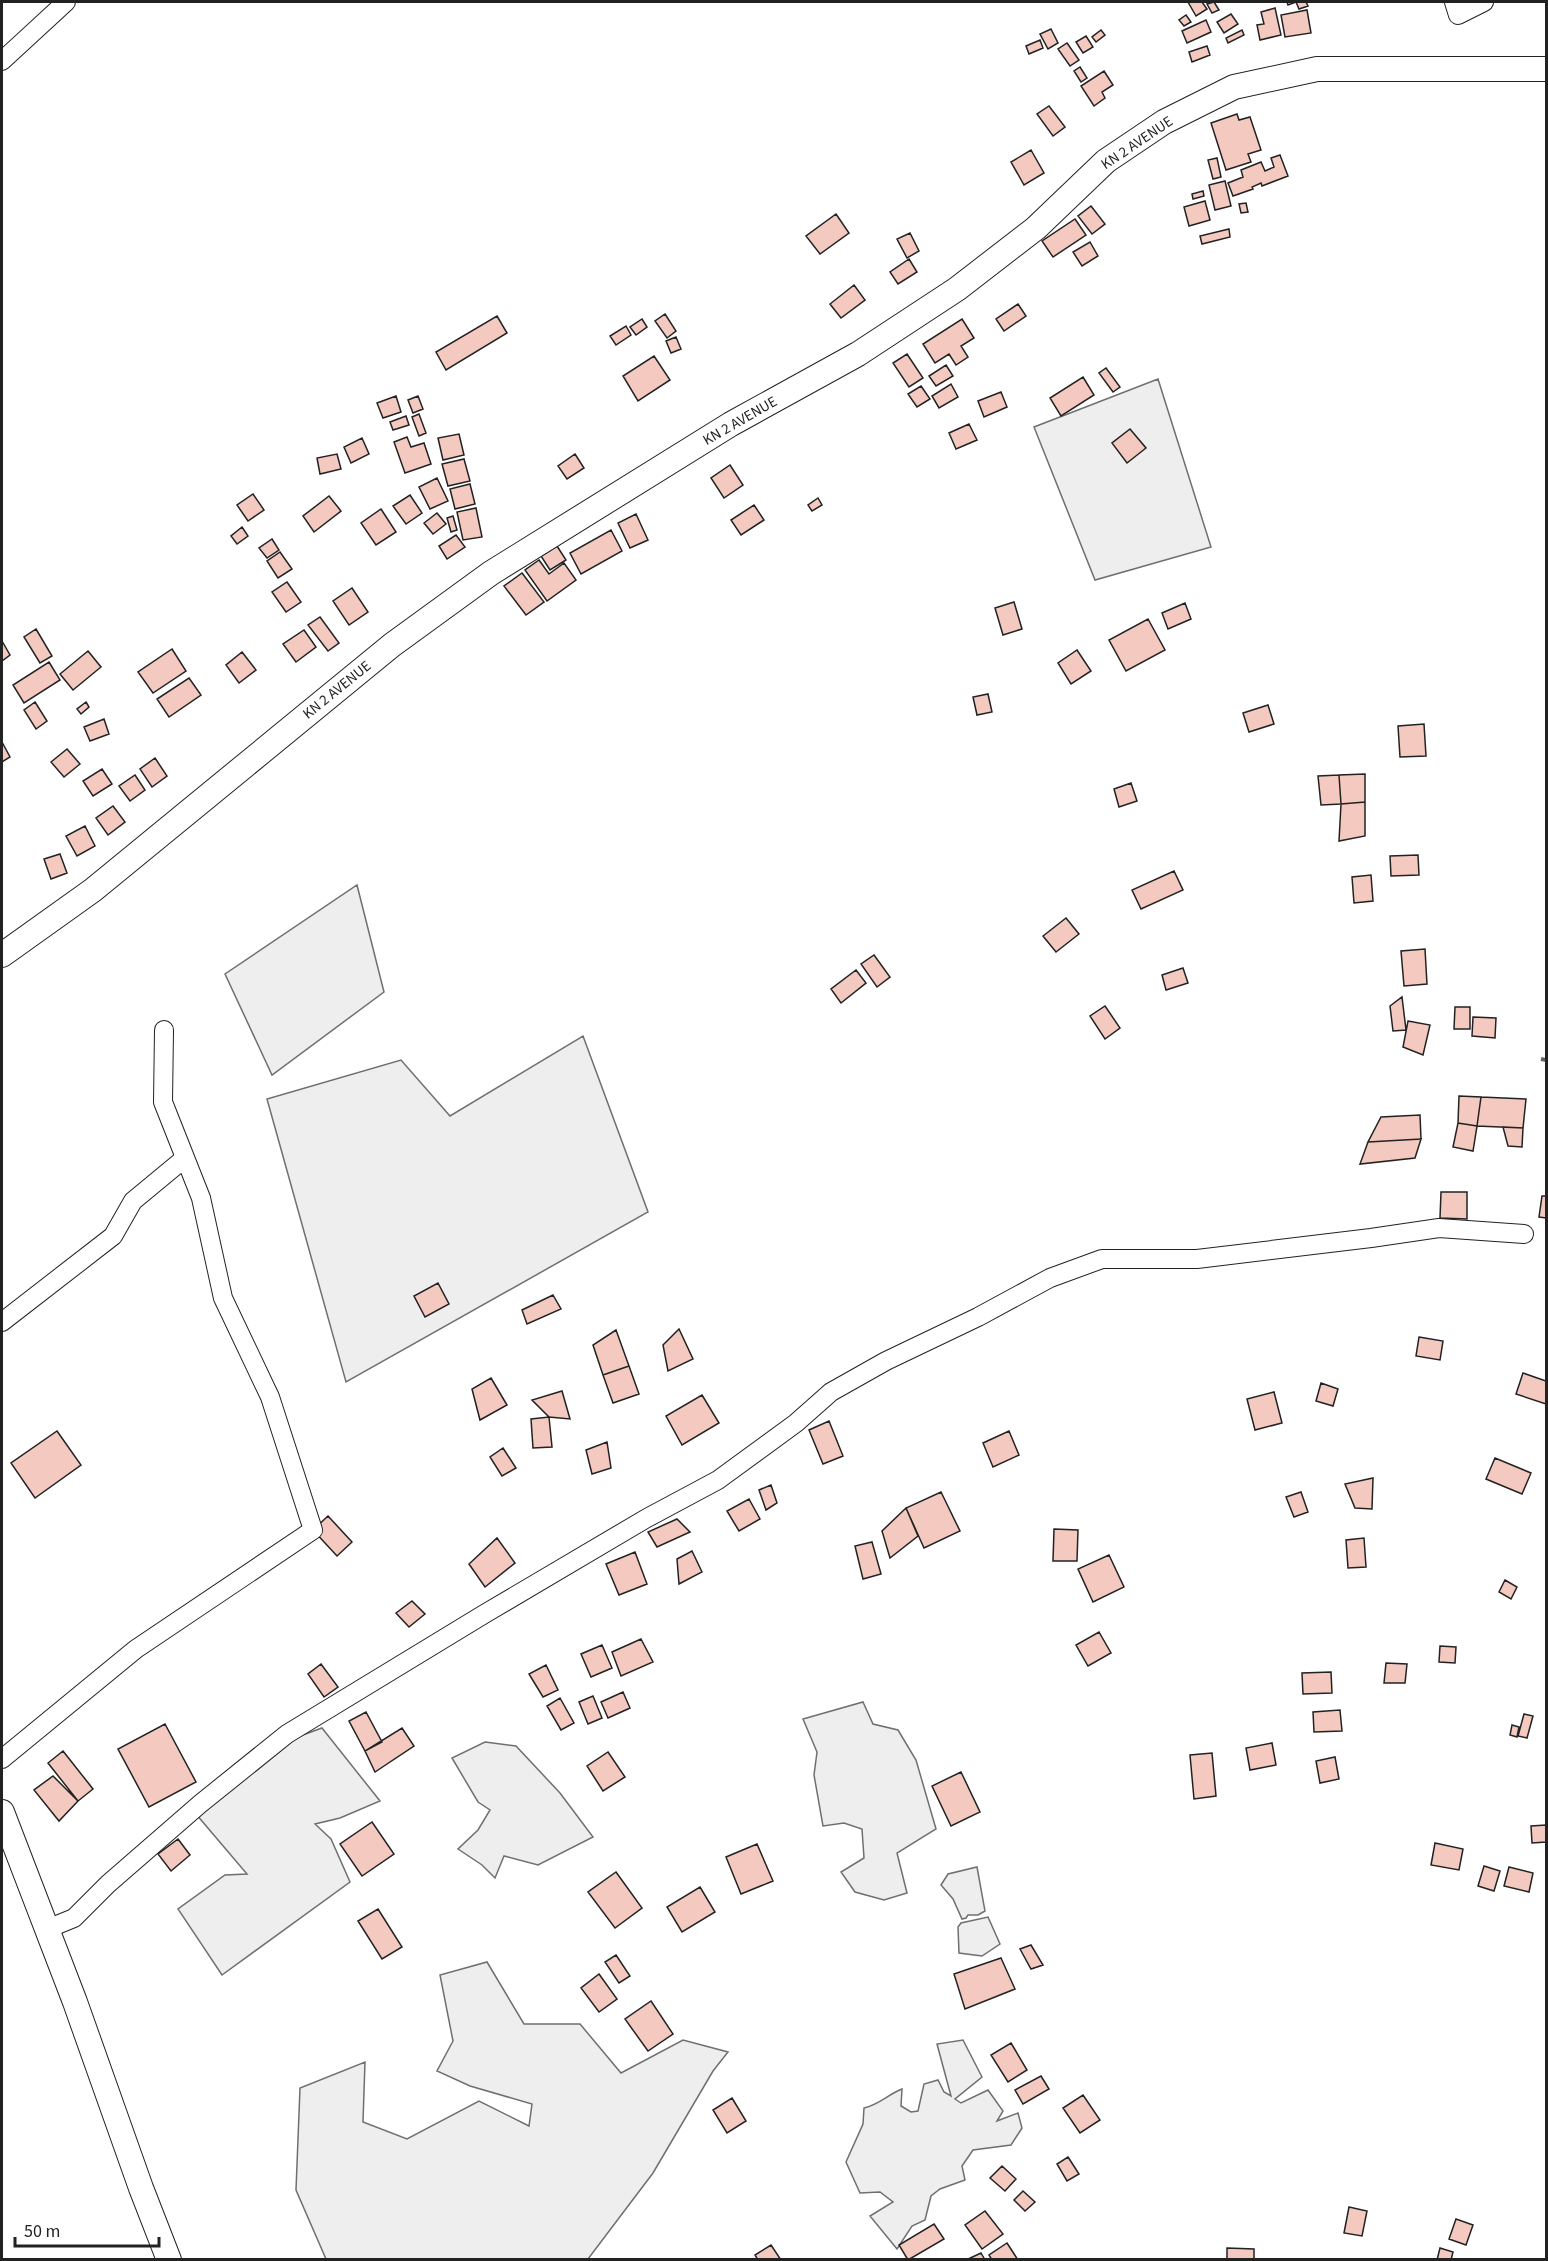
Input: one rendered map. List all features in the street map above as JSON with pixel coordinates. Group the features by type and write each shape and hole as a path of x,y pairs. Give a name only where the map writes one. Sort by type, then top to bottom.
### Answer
{"main road":[{"name":"KN 2 AVENUE","path":"2,955 93,890 392,645 482,580 731,424 858,354 957,289 1036,228 1106,161 1164,122 1234,87 1317,69 1546,69"},
{"path":"2,1812 169,2259"}],"street":[{"path":"2,60 66,2"},
{"path":"1454,2 1458,15 1484,2"},
{"path":"2,1760 136,1649 313,1530 270,1397 223,1298 201,1198 163,1102 164,1030"},
{"path":"2,1322 113,1236 133,1202 185,1158"},
{"path":"47,1929 74,1918 108,1884 200,1804 287,1734 647,1518 718,1480 796,1423 831,1392 886,1361 978,1317 1050,1278 1102,1260 1197,1259 1371,1238 1439,1227 1524,1234"}],"shaded area":[{"path":"1158,379 1211,547 1095,580 1034,427"},
{"path":"357,885 384,992 272,1075 225,974"},
{"path":"583,1036 648,1212 346,1382 267,1099 401,1060 450,1116"},
{"path":"863,1702 873,1724 898,1730 916,1760 936,1829 897,1853 907,1893 884,1900 855,1892 841,1872 864,1858 862,1829 844,1823 823,1826 814,1775 817,1752 803,1719"},
{"path":"322,1728 380,1801 340,1818 315,1824 331,1839 350,1882 222,1975 178,1909 225,1875 247,1874 196,1814 289,1740"},
{"path":"485,1742 516,1746 560,1793 593,1837 538,1865 504,1856 495,1878 482,1865 458,1849 478,1830 490,1810 478,1802 452,1758"},
{"path":"977,1867 985,1911 978,1915 968,1915 962,1919 953,1899 941,1885 948,1874"},
{"path":"988,1917 1000,1944 982,1956 959,1953 958,1927 961,1923"},
{"path":"487,1962 524,2024 580,2024 621,2073 683,2040 728,2052 713,2071 653,2173 588,2259 326,2259 296,2190 300,2088 365,2062 363,2122 407,2139 479,2101 529,2126 532,2104 470,2086 437,2071 453,2041 440,1975"},
{"path":"963,2040 982,2077 955,2099 961,2103 988,2090 1003,2111 997,2121 1018,2113 1022,2128 1011,2145 973,2150 962,2166 965,2180 940,2189 931,2196 925,2220 912,2226 897,2249 870,2216 893,2202 880,2192 860,2193 846,2162 863,2124 864,2108 902,2089 901,2106 911,2112 918,2111 924,2084 938,2080 944,2092 951,2096 937,2044"}],"building":[{"path":"1188,2 1202,2 1207,9 1196,16"},
{"path":"1214,2 1219,10 1212,13 1207,4"},
{"path":"1296,2 1306,2 1308,6 1299,9"},
{"path":"1275,8 1281,35 1260,40 1257,25 1264,24 1261,12"},
{"path":"1307,10 1311,33 1285,37 1281,15"},
{"path":"1231,14 1238,24 1224,33 1217,22"},
{"path":"1186,15 1191,22 1184,26 1179,20"},
{"path":"1206,20 1211,32 1187,43 1182,31"},
{"path":"1051,29 1058,43 1048,49 1040,34"},
{"path":"1101,30 1105,35 1096,42 1092,37"},
{"path":"1242,30 1244,35 1228,43 1226,38"},
{"path":"1086,36 1093,47 1083,53 1076,42"},
{"path":"1040,40 1043,48 1029,54 1026,46"},
{"path":"1067,43 1079,60 1070,66 1058,49"},
{"path":"1207,46 1210,55 1192,62 1189,52"},
{"path":"1080,67 1087,78 1081,82 1074,71"},
{"path":"1104,71 1113,85 1102,92 1105,98 1094,106 1081,86"},
{"path":"1049,106 1065,127 1053,136 1037,114"},
{"path":"1237,114 1239,120 1250,117 1261,150 1248,154 1251,162 1226,170 1211,123"},
{"path":"1031,150 1044,173 1024,185 1011,162"},
{"path":"1280,155 1288,176 1262,186 1261,183 1252,187 1253,189 1233,196 1228,183 1243,177 1241,170 1261,162 1265,171 1274,167 1271,158"},
{"path":"1217,158 1221,177 1213,179 1208,160"},
{"path":"1225,181 1231,206 1215,210 1209,185"},
{"path":"1203,191 1204,196 1193,199 1192,194"},
{"path":"1205,201 1210,220 1189,226 1184,207"},
{"path":"1246,203 1248,212 1241,213 1239,204"},
{"path":"1091,206 1105,224 1092,234 1078,216"},
{"path":"836,214 849,233 820,254 806,236"},
{"path":"1075,219 1086,235 1053,257 1042,241"},
{"path":"1229,229 1230,237 1202,244 1200,236"},
{"path":"910,233 919,251 907,258 897,239"},
{"path":"1090,242 1098,256 1082,266 1073,252"},
{"path":"909,259 917,272 898,284 890,272"},
{"path":"854,285 865,300 841,318 830,304"},
{"path":"1018,304 1026,316 1004,331 996,319"},
{"path":"665,314 676,331 667,338 655,321"},
{"path":"497,316 507,333 446,370 436,352"},
{"path":"642,319 647,327 636,335 630,327"},
{"path":"962,319 974,338 961,346 968,357 956,365 949,354 935,363 923,344"},
{"path":"626,326 631,335 616,345 610,336"},
{"path":"676,337 681,349 671,353 666,341"},
{"path":"907,354 923,378 909,387 893,363"},
{"path":"654,356 670,380 638,401 623,376"},
{"path":"946,365 953,376 936,386 929,376"},
{"path":"1106,368 1120,387 1113,392 1099,373"},
{"path":"1083,377 1094,395 1061,416 1050,398"},
{"path":"951,384 958,397 939,408 932,396"},
{"path":"921,386 930,399 917,407 908,394"},
{"path":"1001,392 1007,407 984,417 978,401"},
{"path":"396,396 401,412 383,418 377,403"},
{"path":"418,396 423,409 413,413 408,400"},
{"path":"419,414 426,433 419,436 412,417"},
{"path":"406,416 409,425 393,430 390,422"},
{"path":"969,424 977,440 956,449 949,433"},
{"path":"1130,429 1146,448 1127,463 1112,443"},
{"path":"459,434 464,455 443,460 438,438"},
{"path":"407,437 411,447 424,443 431,464 405,473 394,442"},
{"path":"362,438 369,454 351,463 344,447"},
{"path":"337,454 341,469 320,474 317,458"},
{"path":"575,454 584,468 567,479 558,466"},
{"path":"464,459 470,481 448,486 442,464"},
{"path":"730,465 743,485 724,498 711,478"},
{"path":"437,478 448,501 430,509 419,487"},
{"path":"470,484 475,504 455,509 450,489"},
{"path":"253,494 264,510 248,521 237,505"},
{"path":"410,495 422,513 406,524 393,506"},
{"path":"329,496 341,511 314,532 303,516"},
{"path":"818,498 822,505 812,511 808,505"},
{"path":"754,505 764,520 741,535 731,520"},
{"path":"476,508 482,537 463,540 457,512"},
{"path":"381,509 396,532 376,545 361,523"},
{"path":"437,513 446,524 433,534 424,523"},
{"path":"636,514 648,540 630,548 618,523"},
{"path":"453,516 457,530 451,532 447,518"},
{"path":"242,527 248,536 237,544 231,536"},
{"path":"611,530 622,551 581,574 570,553"},
{"path":"456,535 465,547 447,559 439,546"},
{"path":"272,539 279,550 267,558 259,548"},
{"path":"557,546 566,560 550,570 541,556"},
{"path":"280,552 292,569 278,578 267,561"},
{"path":"539,560 549,574 564,563 576,580 547,601 525,570"},
{"path":"522,573 544,602 526,615 504,586"},
{"path":"287,582 301,602 286,612 272,592"},
{"path":"352,588 368,612 349,625 333,601"},
{"path":"1014,602 1022,629 1003,635 995,608"},
{"path":"1185,603 1191,619 1168,629 1162,613"},
{"path":"320,617 339,643 328,651 308,625"},
{"path":"1148,619 1165,650 1126,671 1109,640"},
{"path":"36,629 52,656 40,663 24,637"},
{"path":"304,630 316,647 296,662 283,644"},
{"path":"2,641 10,655 2,661"},
{"path":"172,649 186,671 153,693 138,672"},
{"path":"1077,650 1091,671 1071,684 1058,663"},
{"path":"88,651 101,667 73,690 60,674"},
{"path":"242,652 256,670 239,683 226,665"},
{"path":"49,662 60,680 24,703 13,685"},
{"path":"189,678 201,695 169,717 157,699"},
{"path":"988,694 992,712 977,715 973,697"},
{"path":"35,702 47,721 36,729 24,710"},
{"path":"86,702 89,707 81,714 77,709"},
{"path":"1268,705 1274,724 1249,732 1243,713"},
{"path":"104,719 109,734 90,741 84,727"},
{"path":"1424,724 1426,756 1400,757 1398,726"},
{"path":"2,742 10,757 2,762"},
{"path":"67,749 80,764 64,777 51,762"},
{"path":"155,758 167,776 152,787 140,769"},
{"path":"102,769 112,784 93,796 83,781"},
{"path":"1365,774 1365,802 1341,804 1339,775"},
{"path":"135,775 145,790 130,801 119,786"},
{"path":"1339,775 1341,804 1321,805 1318,776"},
{"path":"1131,783 1137,801 1119,807 1114,789"},
{"path":"1365,802 1365,836 1339,841 1341,804"},
{"path":"113,806 125,822 108,835 96,818"},
{"path":"85,826 95,846 77,856 66,836"},
{"path":"60,854 67,873 51,879 44,859"},
{"path":"1418,855 1419,875 1391,876 1390,856"},
{"path":"1174,871 1183,890 1141,909 1132,890"},
{"path":"1371,875 1373,901 1354,903 1352,877"},
{"path":"1066,918 1079,934 1056,952 1043,936"},
{"path":"1425,949 1427,984 1404,986 1401,951"},
{"path":"874,955 890,977 877,987 861,964"},
{"path":"1183,968 1188,983 1166,990 1162,975"},
{"path":"856,970 866,983 841,1003 831,989"},
{"path":"1402,997 1406,1030 1393,1031 1390,1006"},
{"path":"1105,1006 1120,1028 1105,1039 1090,1016"},
{"path":"1455,1007 1470,1007 1470,1029 1454,1029"},
{"path":"1473,1017 1496,1018 1495,1038 1472,1036"},
{"path":"1408,1021 1430,1025 1423,1055 1403,1047"},
{"path":"1459,1096 1481,1097 1477,1126 1458,1123"},
{"path":"1481,1097 1526,1099 1523,1128 1477,1126"},
{"path":"1420,1115 1421,1139 1368,1142 1381,1117"},
{"path":"1458,1123 1477,1126 1473,1151 1453,1147"},
{"path":"1503,1127 1523,1128 1522,1147 1508,1146"},
{"path":"1421,1139 1415,1158 1360,1164 1368,1142"},
{"path":"1441,1192 1467,1192 1467,1219 1440,1218"},
{"path":"1542,1196 1546,1196 1546,1218 1539,1217"},
{"path":"438,1283 449,1304 425,1317 414,1296"},
{"path":"553,1295 561,1309 527,1324 522,1310"},
{"path":"679,1329 693,1359 668,1371 663,1345"},
{"path":"616,1330 629,1366 603,1375 593,1345"},
{"path":"1419,1337 1443,1341 1440,1360 1416,1356"},
{"path":"629,1366 639,1394 613,1403 603,1375"},
{"path":"1523,1373 1546,1381 1546,1404 1516,1394"},
{"path":"491,1378 507,1405 480,1420 472,1389"},
{"path":"1321,1383 1338,1389 1333,1406 1316,1401"},
{"path":"562,1391 570,1419 549,1417 532,1400"},
{"path":"1274,1392 1282,1423 1255,1430 1247,1399"},
{"path":"702,1395 719,1423 682,1445 666,1416"},
{"path":"549,1417 552,1447 533,1448 531,1419"},
{"path":"829,1421 843,1456 823,1464 809,1430"},
{"path":"57,1431 81,1465 35,1498 11,1463"},
{"path":"1009,1431 1019,1455 993,1467 983,1443"},
{"path":"607,1442 611,1468 592,1474 586,1450"},
{"path":"503,1448 516,1468 502,1476 490,1457"},
{"path":"1495,1458 1531,1473 1522,1494 1486,1479"},
{"path":"1373,1478 1372,1509 1355,1508 1345,1484"},
{"path":"771,1485 777,1503 766,1510 759,1490"},
{"path":"941,1492 960,1531 924,1548 906,1508"},
{"path":"1301,1492 1308,1512 1294,1517 1286,1497"},
{"path":"749,1499 760,1519 739,1531 727,1511"},
{"path":"906,1508 918,1536 890,1558 882,1531"},
{"path":"328,1516 352,1542 337,1556 313,1530"},
{"path":"677,1519 690,1532 657,1547 648,1532"},
{"path":"1054,1529 1078,1530 1077,1561 1053,1561"},
{"path":"497,1538 515,1563 485,1587 469,1564"},
{"path":"1364,1538 1366,1567 1348,1568 1346,1540"},
{"path":"872,1542 881,1574 863,1579 855,1546"},
{"path":"692,1551 702,1572 679,1584 677,1559"},
{"path":"635,1552 647,1584 619,1595 606,1564"},
{"path":"1109,1555 1124,1587 1093,1602 1078,1569"},
{"path":"1505,1580 1517,1587 1511,1599 1499,1592"},
{"path":"412,1601 425,1614 409,1627 396,1613"},
{"path":"1099,1632 1111,1653 1088,1666 1076,1645"},
{"path":"641,1639 653,1662 621,1676 612,1652"},
{"path":"602,1645 612,1668 591,1677 581,1654"},
{"path":"1440,1646 1456,1647 1455,1663 1439,1662"},
{"path":"1386,1663 1407,1664 1405,1683 1384,1683"},
{"path":"321,1664 338,1687 324,1697 308,1674"},
{"path":"546,1665 558,1690 543,1697 529,1674"},
{"path":"1331,1672 1332,1693 1303,1694 1302,1673"},
{"path":"623,1692 630,1708 608,1718 601,1702"},
{"path":"593,1696 602,1718 588,1724 579,1702"},
{"path":"560,1698 574,1723 561,1730 547,1706"},
{"path":"1340,1710 1342,1731 1314,1732 1313,1712"},
{"path":"366,1712 382,1742 365,1751 349,1721"},
{"path":"1524,1714 1533,1716 1527,1738 1518,1736"},
{"path":"165,1724 196,1782 149,1807 118,1749"},
{"path":"1512,1725 1519,1727 1517,1737 1510,1735"},
{"path":"402,1728 414,1746 375,1772 365,1751"},
{"path":"1272,1743 1276,1765 1250,1770 1246,1748"},
{"path":"63,1751 93,1789 78,1801 48,1763"},
{"path":"608,1752 625,1777 603,1791 587,1766"},
{"path":"1212,1753 1216,1796 1194,1799 1190,1755"},
{"path":"1335,1757 1339,1779 1320,1783 1316,1761"},
{"path":"961,1772 980,1812 951,1826 932,1786"},
{"path":"53,1776 78,1801 59,1821 34,1790"},
{"path":"372,1822 394,1854 362,1876 340,1844"},
{"path":"1546,1825 1546,1842 1532,1843 1531,1826"},
{"path":"178,1839 190,1855 171,1871 158,1854"},
{"path":"1435,1843 1463,1849 1459,1870 1431,1865"},
{"path":"757,1844 773,1881 741,1894 726,1857"},
{"path":"1484,1866 1500,1871 1494,1891 1478,1886"},
{"path":"1509,1867 1533,1873 1529,1892 1504,1886"},
{"path":"616,1872 642,1908 615,1928 588,1892"},
{"path":"700,1887 715,1912 682,1932 667,1907"},
{"path":"378,1909 402,1947 382,1959 358,1921"},
{"path":"1031,1945 1043,1965 1031,1969 1020,1949"},
{"path":"616,1955 630,1976 619,1983 605,1962"},
{"path":"1001,1958 1015,1989 965,2009 954,1974"},
{"path":"599,1974 617,1999 599,2012 581,1988"},
{"path":"651,2001 673,2034 648,2051 625,2019"},
{"path":"1011,2043 1027,2070 1008,2082 991,2055"},
{"path":"1041,2076 1049,2089 1023,2104 1015,2090"},
{"path":"1083,2095 1100,2120 1080,2133 1063,2108"},
{"path":"732,2098 746,2121 727,2133 713,2110"},
{"path":"1068,2157 1079,2174 1067,2181 1057,2164"},
{"path":"1002,2166 1016,2179 1005,2191 990,2178"},
{"path":"1023,2191 1035,2202 1025,2211 1014,2200"},
{"path":"1349,2207 1367,2211 1362,2236 1344,2233"},
{"path":"985,2211 1003,2234 982,2249 965,2225"},
{"path":"1456,2219 1473,2225 1466,2245 1449,2239"},
{"path":"934,2224 944,2239 908,2260 899,2245"},
{"path":"1007,2243 1018,2260 992,2260 989,2255"},
{"path":"771,2245 781,2260 758,2260 755,2255"},
{"path":"1227,2248 1254,2249 1254,2260 1227,2260"},
{"path":"1440,2248 1453,2252 1451,2260 1437,2260"},
{"path":"981,2253 985,2260 966,2260"}]}
